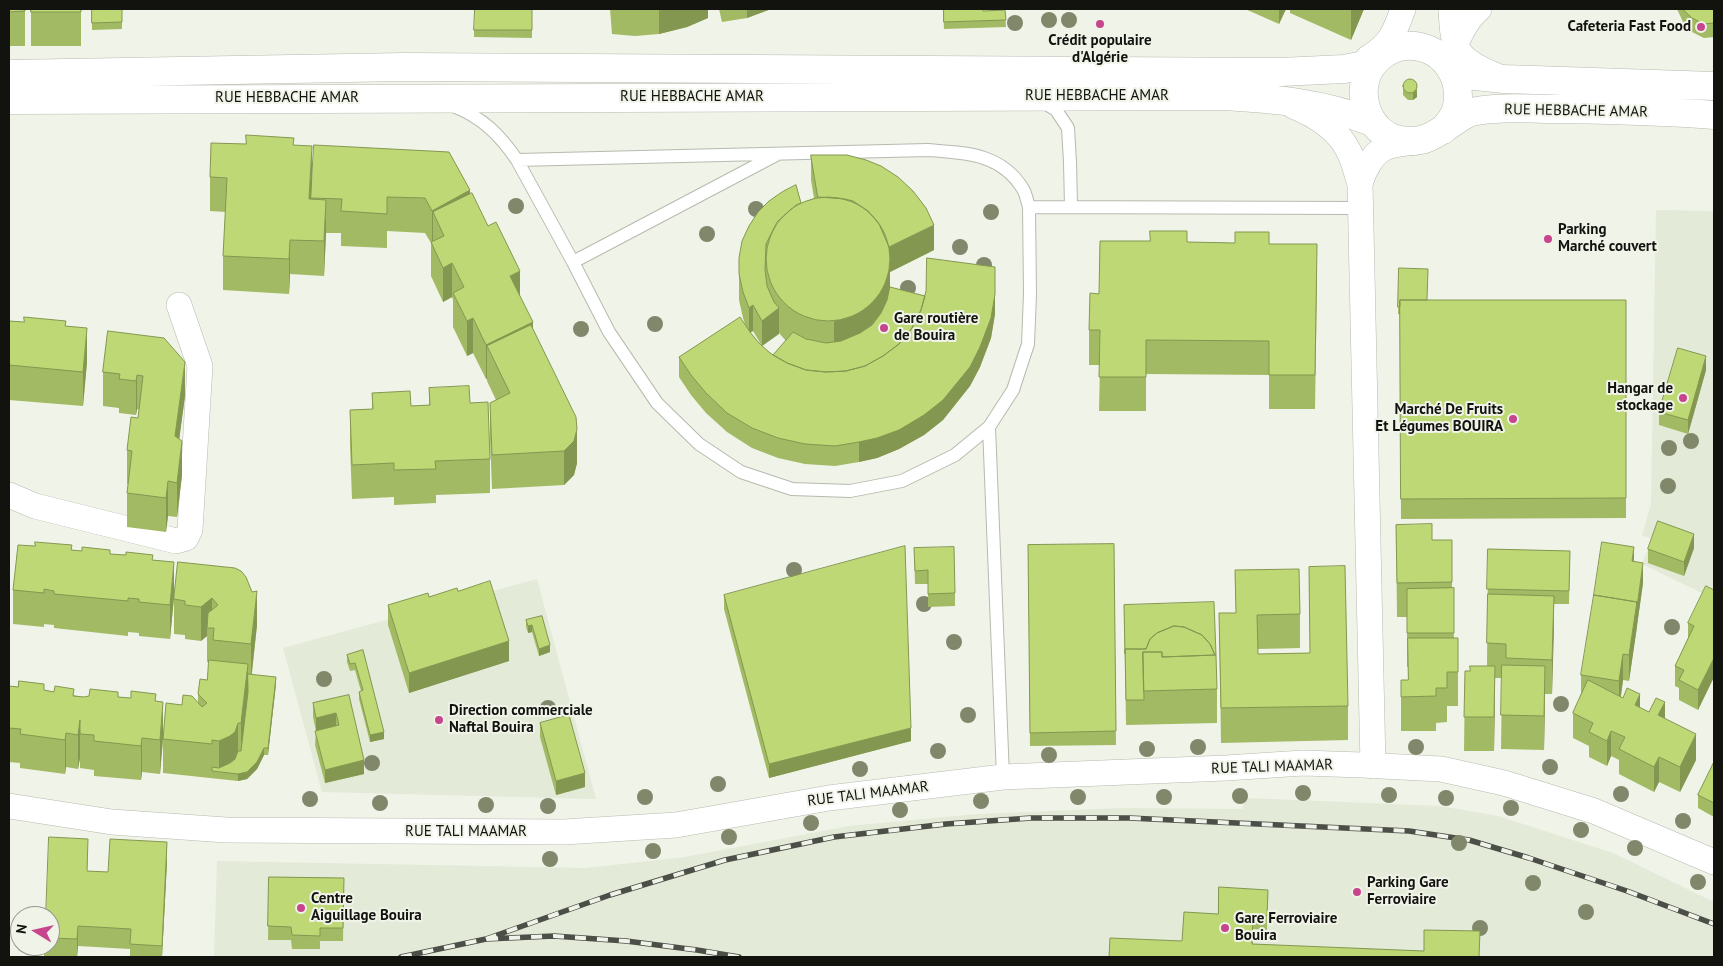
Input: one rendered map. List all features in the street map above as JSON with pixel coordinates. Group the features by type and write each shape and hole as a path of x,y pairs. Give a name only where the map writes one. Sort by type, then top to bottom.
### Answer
{"main road":[{"path":"1390,39 1399,47 1413,46 1426,48 1452,60 1458,85 1458,102 1453,117 1443,130 1430,138 1414,142 1398,140 1384,134 1372,122 1365,108 1363,92 1366,76 1390,39"},
{"name":"RUE HEBBACHE AMAR","path":"9,74 404,67 1281,72 1348,68 1390,39"},
{"name":"RUE HEBBACHE AMAR","path":"1452,60 1475,76 1504,79 1714,86"},
{"name":"RUE HEBBACHE AMAR","path":"9,100 1224,96 1278,99 1309,104 1349,113 1372,122"},
{"name":"RUE HEBBACHE AMAR","path":"1443,130 1470,112 1491,110 1601,110 1714,115"}],"street":[{"path":"1451,9 1452,60"},
{"path":"1452,60 1460,35 1474,13 1479,9"},
{"path":"1348,68 1370,58 1384,47 1390,39"},
{"path":"1278,99 1316,116 1335,132 1348,149 1360,184"},
{"path":"1374,766 1360,184 1364,172 1374,158 1386,147 1414,142"},
{"path":"9,495 35,506 176,541 186,538 190,530 200,366 179,305"},
{"name":"RUE TALI MAAMAR","path":"9,806 112,822 226,830 564,832 676,825 829,798 1003,777 1303,763 1441,769 1504,783 1594,811 1714,862"}],"lane":[{"path":"1034,96 1056,110 1068,128 1071,206"},
{"path":"429,98 466,111 504,140 573,262 609,332 657,403 699,444 741,472 792,489 850,491 902,481 955,455 989,427 1013,390 1028,344 1030,294 1029,207 1023,189 1004,166 971,153 928,150 517,160"},
{"path":"573,262 780,153"},
{"path":"1029,207 1360,208"},
{"path":"989,427 1003,777"}],"shaded area":[{"path":"1656,210 1714,211 1714,599 1642,564 1652,539 1642,535 1651,504"},
{"name":"Direction commerciale Naftal Bouira","path":"537,579 596,799 322,792 283,648"},
{"path":"1247,798 1440,806 1498,816 1613,853 1714,902 1714,957 214,957 217,861 586,868 685,857 849,826 977,814 1121,808 1242,809"}],"building":[{"path":"9,9 25,9 25,11 9,12"},
{"path":"31,9 81,9 81,12 31,12"},
{"path":"92,9 122,9 122,22 92,23"},
{"path":"475,9 532,9 532,30 474,30"},
{"path":"944,9 1005,10 1006,20 944,22"},
{"path":"1683,9 1714,9 1714,23 1704,24 1692,18"},
{"path":"1410,79 1415,81 1417,86 1415,91 1410,93 1405,91 1403,86 1405,81"},
{"path":"246,135 294,138 293,145 312,146 309,199 326,200 324,241 290,240 289,259 223,256 227,178 210,177 211,143 246,144"},
{"path":"314,145 449,152 470,190 432,211 425,198 387,197 387,214 341,211 342,199 311,198"},
{"path":"811,155 847,155 881,166 898,177 913,191 926,208 934,225 889,247 879,224 868,211 853,201 818,197"},
{"path":"796,185 801,203 796,205 777,222 766,244 765,270 767,286 774,302 779,308 762,321 753,305 749,308 743,292 739,274 742,241 758,212 769,201"},
{"path":"472,193 488,226 496,222 520,271 510,276 533,322 486,345 473,318 467,321 453,293 464,287 452,263 443,268 431,242 444,236 433,212"},
{"path":"828,197 852,201 872,215 886,235 890,259 886,283 872,303 852,317 828,321 804,317 784,303 770,283 766,259 770,235 784,215 804,201"},
{"path":"1150,231 1187,231 1187,242 1235,243 1235,232 1269,232 1269,244 1317,244 1315,375 1269,375 1269,341 1146,340 1146,377 1099,377 1100,330 1089,330 1090,293 1099,294 1100,241 1150,241"},
{"path":"927,258 995,267 995,294 991,318 970,367 943,400 924,415 899,430 877,438 835,446 805,444 778,438 752,428 727,413 706,393 679,357 740,317 759,343 770,353 787,363 806,370 826,372 846,371 865,366 899,344 912,328 921,310 926,291"},
{"path":"1399,268 1428,269 1427,300 1400,300 1400,307 1398,307"},
{"path":"890,287 925,296 921,310 912,328 899,344 883,356 865,366 846,371 826,372 806,370 773,355 793,332 806,339 826,343 841,341 860,333 872,325 881,313"},
{"name":"Marché De Fruits Et Légumes BOUIRA","path":"1400,300 1626,300 1626,498 1401,499"},
{"path":"24,317 66,321 65,326 87,328 83,372 9,365 9,321 24,322"},
{"path":"531,325 576,417 577,429 574,441 564,451 492,455 490,403 510,393 487,346"},
{"path":"108,331 164,338 185,362 175,436 182,441 177,483 168,481 166,498 127,493 132,451 127,450 131,417 138,418 143,376 137,375 136,381 119,379 120,374 103,372"},
{"name":"Hangar de stockage","path":"1678,348 1706,356 1688,420 1659,412"},
{"path":"469,386 470,403 488,402 490,459 435,461 436,469 394,470 394,463 352,465 350,410 373,409 372,393 410,391 411,406 430,405 429,388"},
{"path":"1658,521 1694,534 1684,562 1648,549"},
{"path":"1432,524 1432,540 1452,540 1452,582 1397,583 1396,525"},
{"path":"35,542 72,545 71,550 82,551 82,547 110,550 110,554 126,555 126,552 153,555 152,560 174,562 170,605 139,602 139,599 128,598 128,601 54,594 54,591 44,589 44,593 13,590 18,545 35,546"},
{"path":"1602,542 1634,547 1632,561 1643,563 1637,607 1637,602 1594,595"},
{"path":"1114,544 1116,731 1030,733 1028,545"},
{"path":"905,546 911,728 769,764 724,595"},
{"path":"954,547 955,593 928,594 928,570 915,571 914,548"},
{"path":"1488,549 1570,551 1569,591 1487,589"},
{"path":"178,562 235,568 241,571 246,577 252,592 257,591 251,644 213,640 214,628 207,628 208,613 218,605 212,598 201,607 185,605 185,601 174,599"},
{"path":"1345,566 1348,706 1221,708 1219,613 1236,613 1235,570 1299,569 1300,614 1257,615 1258,654 1310,653 1309,567"},
{"path":"490,581 509,641 409,673 388,605 428,593 429,597 457,588 458,591"},
{"path":"1706,586 1714,590 1714,658 1698,690 1679,680 1684,670 1675,666 1694,626 1688,623"},
{"path":"1454,588 1454,633 1407,633 1407,589"},
{"path":"1488,594 1554,596 1552,660 1506,658 1506,644 1487,643"},
{"path":"1594,595 1637,602 1629,655 1623,654 1619,681 1581,675"},
{"path":"1214,602 1216,655 1202,635 1184,627 1174,626 1157,633 1150,639 1146,649 1125,649 1125,654 1124,605"},
{"path":"542,616 550,645 539,649 532,625 528,626 526,620"},
{"path":"1174,626 1184,627 1202,635 1210,644 1215,655 1162,657 1162,652 1143,652 1144,700 1126,700 1125,649 1146,649 1150,639 1157,633"},
{"path":"1408,638 1458,638 1458,672 1447,672 1447,688 1436,688 1436,696 1401,697 1401,680 1408,680"},
{"path":"363,650 384,732 370,735 359,692 363,690 355,663 350,664 347,655"},
{"path":"1143,652 1162,652 1162,657 1216,655 1217,689 1144,691"},
{"path":"209,660 248,664 241,723 238,723 235,732 230,736 219,741 212,740 212,744 163,739 166,703 182,705 183,695 192,696 202,707 207,703 198,694 200,679 207,680"},
{"path":"1502,665 1545,666 1544,716 1501,715"},
{"path":"1470,666 1495,666 1494,717 1464,717 1465,671 1470,671"},
{"path":"248,674 276,677 268,748 264,748 257,762 247,772 238,774 212,771 212,767 219,768 230,763 235,759 238,751 241,751 248,692"},
{"path":"1588,680 1623,698 1627,688 1640,694 1635,705 1649,712 1656,698 1665,702 1658,715 1696,734 1680,767 1659,757 1654,767 1619,749 1625,737 1611,731 1607,741 1589,732 1593,723 1573,713"},
{"path":"19,681 44,684 44,690 54,692 55,686 74,689 73,696 89,696 90,689 118,692 118,697 131,698 131,691 156,694 155,701 163,702 160,740 142,738 141,746 94,741 94,735 80,734 80,720 78,735 66,733 65,740 20,734 21,729 9,728 9,686 18,687"},
{"path":"349,695 364,760 325,770 315,731 339,725 336,713 316,718 313,703"},
{"path":"569,715 585,773 556,781 540,723"},
{"path":"1714,762 1714,803 1698,795"},
{"path":"49,837 88,839 87,871 108,872 110,839 167,842 162,946 130,944 131,929 78,926 77,939 60,938 60,906 46,906"},
{"path":"269,877 344,878 343,928 320,928 320,936 292,935 291,927 268,926"},
{"path":"1219,887 1268,890 1267,916 1253,916 1252,944 1424,951 1424,930 1480,931 1479,957 1109,957 1110,938 1182,941 1184,912 1218,914"}],"railway":[{"path":"486,939 610,895 725,860 834,837 946,824 1031,818 1129,818 1409,831 1469,840 1627,891 1714,924"},
{"path":"401,957 486,939 554,936 626,941 739,957"}],"place":[{"name":"Crédit populaire d'Algérie","path":"1100,24"},
{"name":"Cafeteria Fast Food","path":"1701,27"},
{"name":"Parking Marché couvert","path":"1548,239"},
{"name":"Gare routière de Bouira","path":"884,328"},
{"name":"Hangar de stockage","path":"1683,398"},
{"name":"Marché De Fruits Et Légumes BOUIRA","path":"1513,419"},
{"name":"Direction commerciale Naftal Bouira","path":"439,720"},
{"name":"Parking Gare Ferroviaire","path":"1357,892"},
{"name":"Centre Aiguillage Bouira","path":"301,908"},
{"name":"Gare Ferroviaire Bouira","path":"1225,928"}]}
